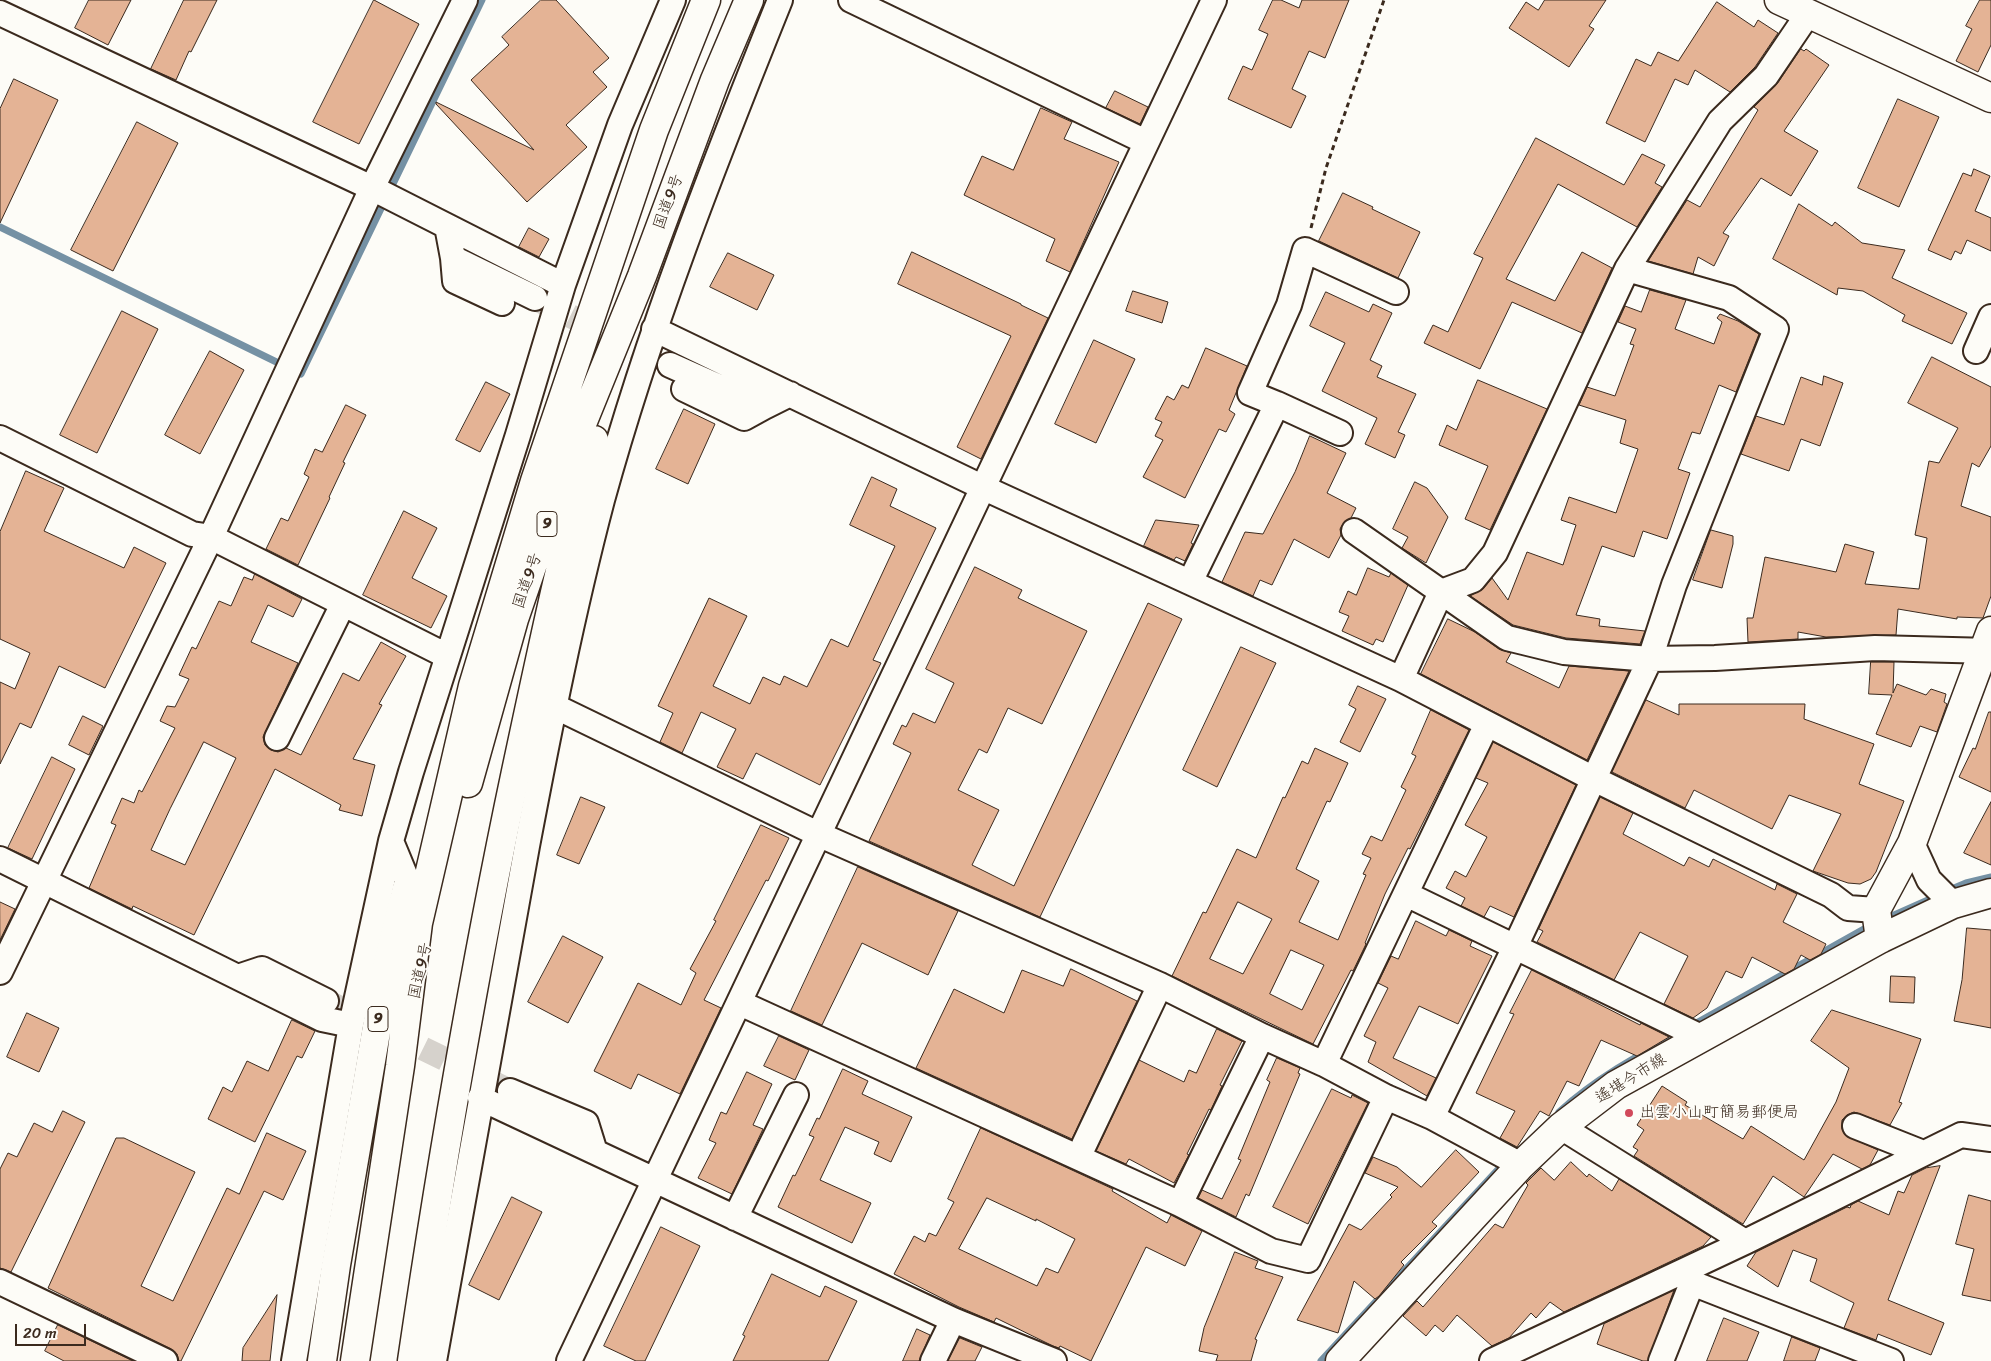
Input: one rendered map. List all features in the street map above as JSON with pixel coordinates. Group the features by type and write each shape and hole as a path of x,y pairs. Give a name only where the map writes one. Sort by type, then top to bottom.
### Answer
{"main road":[{"name":"国道9号","path":"355,1361 400,1066 418,923 473,686 535,481 654,130 706,0"},
{"name":"国道9号","path":"400,1066 448,854 514,619 575,441 642,276 715,80 749,0"},
{"path":"1796,6 1991,98"},
{"name":"9","path":"412,1361 436,1202 498,856 548,624 582,484 642,276"},
{"path":"1880,939 1876,910 1912,843 1988,645"},
{"name":"9","path":"322,1361 336,1265 387,968 436,779 473,686"},
{"name":"遙堪今市線","path":"1340,1361 1521,1165 1561,1126 1616,1086 1880,939 1953,904 1991,893"}],"street":[{"path":"0,972 211,537 372,188 465,0"},
{"path":"294,1361 351,1025 391,841 563,286 620,126 673,0"},
{"path":"434,1361 480,1098 560,674 603,499 654,329 728,128 780,0"},
{"path":"851,0 1146,142"},
{"path":"569,1361 820,835 982,487 1214,0"},
{"path":"1401,679 1441,592 1473,580 1495,553 1627,268 1720,122 1766,76 1796,6"},
{"path":"0,13 372,188 563,286"},
{"path":"640,78 654,130"},
{"path":"715,80 728,128"},
{"path":"446,226 453,258 454,280 502,302"},
{"path":"1340,433 1250,393 1289,305 1305,250 1396,292"},
{"path":"453,258 535,298"},
{"path":"1432,1117 1595,779 1650,659 1674,585 1776,329 1729,298 1627,268"},
{"path":"1976,351 1991,318"},
{"path":"654,329 982,487 1401,679 1595,779 1831,896 1848,908 1876,910"},
{"path":"670,366 764,407"},
{"path":"684,389 744,418 790,394"},
{"path":"1190,582 1277,404"},
{"path":"518,435 535,481"},
{"path":"0,438 192,534 211,537 447,656"},
{"path":"1354,531 1507,638 1564,652 1650,659 1715,658 1875,648 1988,645"},
{"path":"277,738 343,604"},
{"path":"554,706 820,835 1160,985 1262,1036 1324,1064 1386,1097 1432,1117 1521,1165"},
{"path":"1324,1064 1487,724"},
{"path":"391,841 408,882"},
{"path":"1912,843 1929,880 1953,904"},
{"path":"498,856 518,894"},
{"path":"0,859 322,1019 351,1025"},
{"path":"1406,894 1701,1037"},
{"path":"238,977 262,969 326,1001"},
{"path":"1084,1145 1160,985"},
{"path":"740,1003 1180,1204 1270,1251 1308,1260 1386,1097"},
{"path":"1180,1204 1262,1036"},
{"path":"510,1091 586,1123 595,1152"},
{"path":"735,1218 796,1095"},
{"path":"480,1098 953,1320 1054,1361"},
{"path":"1561,1126 1745,1242"},
{"path":"1855,1126 1923,1153"},
{"path":"1492,1361 1690,1277 1745,1242 1961,1135 1991,1139"},
{"path":"436,1202 454,1253"},
{"path":"317,1225 336,1265"},
{"path":"1661,1361 1690,1277"},
{"path":"1690,1277 1891,1361"},
{"path":"0,1282 165,1361"},
{"path":"933,1361 953,1320"}],"path":[{"path":"1305,250 1326,168 1384,0"}],"building":[{"path":"89,0 131,0 108,45 75,28"},
{"path":"184,0 217,0 191,52 189,51 176,80 151,69"},
{"path":"374,0 419,24 359,144 313,122"},
{"path":"541,0 556,0 609,58 593,72 607,87 566,125 587,147 527,202 436,102 534,150 471,80 509,45 502,37"},
{"path":"1273,0 1281,0 1299,8 1302,0 1349,0 1325,58 1309,51 1292,89 1306,96 1291,128 1228,99 1243,66 1252,70 1268,34 1259,30"},
{"path":"1545,0 1606,0 1589,26 1594,29 1569,67 1509,28 1526,2 1538,10"},
{"path":"1980,0 1991,0 1991,45 1978,72 1956,61 1972,29 1966,26"},
{"path":"1717,2 1754,27 1758,20 1778,33 1755,67 1730,92 1695,70 1688,85 1675,79 1645,142 1606,123 1636,59 1651,66 1658,52 1678,61"},
{"path":"1801,49 1804,51 1806,49 1829,65 1784,131 1818,151 1791,196 1761,178 1723,233 1729,236 1714,266 1698,257 1693,274 1648,261 1687,200 1700,207 1758,110 1754,107 1777,84"},
{"path":"14,79 58,100 0,223 0,109"},
{"path":"1115,91 1148,107 1140,124 1106,108"},
{"path":"1898,99 1939,117 1899,207 1858,188"},
{"path":"1041,108 1072,122 1064,139 1119,162 1070,272 1046,261 1055,239 964,195 982,156 1013,170"},
{"path":"137,122 178,143 113,271 71,250"},
{"path":"1536,138 1624,185 1642,154 1665,165 1655,183 1662,187 1637,227 1558,184 1506,279 1555,301 1582,252 1612,268 1582,333 1512,302 1480,369 1424,343 1433,325 1448,332 1483,258 1474,254"},
{"path":"1974,169 1990,176 1975,211 1991,218 1991,251 1967,240 1961,254 1955,251 1951,260 1928,250 1963,173 1971,176"},
{"path":"1343,193 1420,232 1398,278 1319,241"},
{"path":"1799,204 1832,226 1835,222 1862,243 1905,250 1892,278 1967,313 1952,344 1902,321 1905,315 1863,291 1838,288 1837,295 1773,259"},
{"path":"529,228 549,239 539,257 519,247"},
{"path":"912,252 1048,318 981,459 957,447 1011,336 898,284"},
{"path":"728,253 774,275 757,310 710,287"},
{"path":"1650,290 1686,300 1675,329 1714,344 1722,322 1717,318 1720,314 1738,321 1759,334 1736,392 1719,385 1700,434 1692,432 1678,469 1690,473 1667,539 1643,531 1634,557 1602,546 1576,615 1600,619 1599,626 1645,631 1640,644 1566,638 1513,625 1470,596 1483,589 1492,578 1508,600 1527,552 1563,565 1576,525 1561,520 1569,497 1616,513 1638,449 1620,443 1626,420 1579,405 1587,387 1615,396 1634,345 1630,344 1636,329 1618,322 1625,306 1641,312"},
{"path":"1133,291 1168,302 1162,323 1126,311"},
{"path":"1326,292 1369,312 1373,304 1392,313 1370,360 1382,366 1377,377 1416,394 1398,432 1405,435 1395,458 1365,444 1377,418 1322,391 1345,343 1310,326"},
{"path":"122,311 158,329 97,453 60,435"},
{"path":"1094,340 1135,359 1096,443 1055,424"},
{"path":"1206,348 1247,366 1229,410 1235,414 1226,432 1219,429 1185,498 1143,477 1163,440 1155,436 1162,422 1155,419 1167,396 1174,400 1182,385 1188,388"},
{"path":"210,351 244,370 200,454 165,435"},
{"path":"1932,357 1991,387 1991,446 1979,467 1972,463 1961,506 1991,517 1991,596 1983,618 1957,617 1957,619 1898,609 1896,635 1826,637 1798,632 1798,639 1748,642 1747,618 1753,618 1765,557 1836,572 1845,544 1874,552 1865,584 1919,589 1927,538 1915,535 1929,461 1939,463 1958,428 1908,403"},
{"path":"1824,376 1843,383 1820,446 1801,439 1789,471 1741,454 1756,416 1784,425 1801,377 1822,385"},
{"path":"1478,380 1547,409 1490,530 1465,519 1488,466 1439,445 1447,425 1456,430"},
{"path":"486,382 510,394 480,452 456,440"},
{"path":"346,405 366,415 343,462 345,463 330,498 298,565 266,549 281,518 288,521 309,477 304,474 315,449 322,452"},
{"path":"684,409 715,424 688,484 656,469"},
{"path":"1310,436 1346,453 1327,493 1356,508 1351,518 1340,529 1341,535 1329,558 1294,539 1272,585 1260,580 1253,596 1222,582 1245,532 1263,534 1295,472"},
{"path":"26,471 64,488 44,531 124,568 134,547 166,563 105,688 59,666 31,728 20,723 0,764 0,682 15,689 30,653 0,639 0,532"},
{"path":"872,477 897,489 890,506 936,528 873,660 881,663 820,785 756,753 743,779 717,767 736,729 701,712 682,753 660,742 673,713 658,706 709,598 747,616 713,686 750,704 763,677 780,685 784,676 807,687 831,639 848,647 895,546 850,525"},
{"path":"1415,482 1427,488 1448,517 1426,563 1402,548 1408,537 1393,529"},
{"path":"404,511 437,528 412,578 447,596 431,628 363,595"},
{"path":"1156,520 1199,525 1185,561 1176,557 1174,560 1144,546"},
{"path":"1711,530 1733,536 1733,544 1722,588 1693,580"},
{"path":"975,567 1022,590 1018,598 1087,631 1042,724 1008,708 987,753 979,749 958,790 999,810 972,865 1014,886 1148,603 1182,619 1040,917 869,841 911,753 893,744 902,725 906,727 913,713 935,723 954,683 926,669"},
{"path":"1368,568 1389,577 1391,573 1408,585 1383,642 1376,639 1373,645 1342,631 1349,616 1339,612 1348,591 1356,595"},
{"path":"255,574 302,599 293,617 268,605 251,642 298,663 263,737 265,745 271,750 278,752 286,748 301,755 343,673 359,681 381,642 406,656 379,704 382,705 353,759 375,765 362,816 339,810 341,805 275,769 194,935 133,906 132,909 89,888 116,825 111,823 122,798 134,803 139,790 142,792 175,728 160,721 167,706 175,707 189,679 179,675 192,647 196,649 219,601 231,606 244,577 252,580","holes":["204,742 236,758 185,865 151,850"]},
{"path":"1448,619 1475,632 1499,649 1511,653 1506,662 1559,688 1569,666 1629,671 1587,760 1421,674"},
{"path":"1241,647 1276,663 1217,787 1183,770"},
{"path":"1871,662 1894,662 1893,693 1897,684 1926,695 1931,689 1946,694 1944,702 1947,704 1937,732 1920,726 1911,747 1876,734 1892,695 1869,694"},
{"path":"1358,686 1386,699 1360,752 1340,742 1356,709 1349,705"},
{"path":"1646,700 1679,715 1679,704 1805,704 1804,719 1874,744 1859,784 1904,801 1876,872 1871,879 1860,884 1848,883 1813,871 1841,814 1789,795 1772,829 1694,790 1685,808 1612,772"},
{"path":"1431,710 1469,730 1410,849 1408,848 1385,894 1366,944 1353,971 1351,970 1313,1044 1172,976 1203,912 1206,913 1237,849 1256,858 1283,797 1285,798 1302,761 1308,764 1315,748 1348,763 1330,802 1327,801 1296,869 1319,881 1299,922 1338,940 1366,875 1363,874 1371,858 1362,854 1371,836 1382,841 1406,790 1401,787 1416,756 1412,754","holes":["1238,902 1272,919 1243,974 1210,959","1291,950 1324,965 1302,1010 1270,994"]},
{"path":"1989,712 1991,712 1991,792 1959,777 1973,748 1975,749"},
{"path":"83,716 103,726 89,755 69,745"},
{"path":"1493,742 1576,785 1514,917 1490,906 1484,917 1461,906 1465,898 1446,888 1455,871 1466,877 1487,837 1465,825 1488,783 1476,778"},
{"path":"52,757 75,769 32,859 8,848"},
{"path":"581,797 605,807 579,864 557,855"},
{"path":"1600,797 1633,813 1623,834 1684,866 1689,857 1709,867 1713,859 1775,890 1777,884 1797,894 1783,922 1826,944 1821,954 1810,960 1801,955 1794,969 1785,974 1752,957 1742,978 1726,971 1707,1008 1693,1018 1664,1004 1688,956 1640,932 1614,980 1537,942 1543,931 1539,929"},
{"path":"1991,802 1991,865 1964,853"},
{"path":"761,825 789,838 704,1000 721,1008 680,1094 638,1074 631,1089 594,1071 638,983 681,1005 696,973 690,969 716,921 714,920"},
{"path":"858,867 958,911 928,975 862,943 822,1025 791,1011"},
{"path":"0,902 15,909 0,940"},
{"path":"1416,921 1446,936 1449,930 1472,941 1470,946 1492,956 1458,1024 1419,1006 1393,1058 1436,1078 1427,1096 1368,1062 1376,1042 1364,1036 1388,988 1378,983 1391,956 1398,959"},
{"path":"1967,928 1991,930 1991,1028 1954,1021 1962,980"},
{"path":"563,936 603,957 568,1023 528,1002"},
{"path":"1071,969 1137,1001 1072,1139 916,1068 954,989 1004,1013 1022,970 1063,986"},
{"path":"1532,970 1640,1025 1641,1023 1669,1037 1637,1056 1601,1040 1579,1086 1567,1081 1549,1116 1540,1111 1517,1147 1500,1138 1515,1111 1476,1093 1514,1014 1510,1013"},
{"path":"1891,976 1915,977 1914,1003 1890,1002"},
{"path":"1832,1010 1921,1039 1899,1102 1902,1103 1890,1125 1854,1112 1842,1120 1842,1128 1845,1135 1878,1150 1870,1165 1862,1169 1833,1154 1804,1197 1773,1176 1743,1224 1634,1156 1638,1150 1633,1147 1644,1130 1637,1125 1662,1086 1687,1102 1685,1105 1743,1139 1751,1126 1804,1160 1836,1102 1849,1068 1811,1041"},
{"path":"27,1013 59,1028 39,1072 7,1057"},
{"path":"292,1020 315,1031 302,1058 297,1056 255,1142 208,1119 223,1087 232,1092 247,1061 268,1071"},
{"path":"1217,1029 1242,1041 1220,1085 1222,1086 1211,1110 1209,1109 1187,1154 1189,1155 1174,1183 1129,1159 1126,1164 1096,1151 1139,1060 1184,1082 1189,1070 1196,1073"},
{"path":"779,1036 809,1050 795,1080 764,1066"},
{"path":"1277,1058 1300,1068 1298,1073 1300,1074 1249,1196 1246,1194 1236,1217 1198,1198 1202,1190 1222,1199 1241,1160 1238,1159 1270,1082 1267,1080"},
{"path":"843,1069 868,1081 862,1094 912,1117 891,1162 874,1154 879,1142 845,1127 820,1180 871,1203 852,1243 778,1207 814,1137 809,1135 817,1118 819,1119"},
{"path":"747,1072 772,1084 753,1125 763,1129 732,1194 698,1178 716,1143 709,1140 721,1112 726,1114"},
{"path":"1332,1089 1351,1098 1352,1095 1368,1103 1308,1224 1273,1207"},
{"path":"63,1111 85,1122 11,1272 0,1268 0,1169 8,1153 17,1157 34,1123 52,1132"},
{"path":"981,1128 1113,1189 1112,1191 1167,1223 1171,1215 1202,1231 1185,1266 1146,1247 1091,1361 1060,1346 1059,1348 1053,1346 996,1318 994,1322 959,1307 894,1274 914,1236 925,1242 929,1233 936,1236 954,1202 948,1199","holes":["987,1198 1036,1221 1036,1219 1075,1239 1058,1273 1046,1268 1037,1286 959,1249"]},
{"path":"267,1133 306,1151 283,1200 264,1191 181,1361 179,1361 177,1354 171,1349 48,1288 116,1138 124,1138 195,1172 141,1286 173,1301 227,1188 239,1194"},
{"path":"1456,1150 1479,1172 1432,1222 1437,1226 1401,1262 1404,1265 1379,1296 1375,1299 1354,1281 1338,1333 1297,1320 1349,1224 1361,1230 1392,1197 1390,1195 1398,1187 1365,1173 1373,1157 1397,1167 1421,1187"},
{"path":"1571,1162 1587,1177 1589,1174 1612,1191 1619,1179 1711,1237 1703,1246 1564,1312 1550,1302 1536,1318 1531,1313 1509,1338 1492,1346 1457,1315 1443,1332 1435,1325 1426,1336 1403,1316 1417,1301 1423,1307 1495,1224 1503,1228 1528,1185 1526,1183 1541,1168 1554,1180"},
{"path":"1940,1166 1888,1300 1944,1323 1931,1355 1878,1334 1876,1340 1844,1328 1854,1303 1810,1281 1817,1259 1793,1250 1778,1287 1747,1266 1756,1252 1847,1207 1850,1208 1851,1205 1858,1201 1889,1215 1898,1191 1904,1193 1912,1175 1926,1168"},
{"path":"1969,1195 1991,1201 1991,1301 1962,1295 1974,1249 1956,1244"},
{"path":"512,1197 542,1212 499,1300 469,1285"},
{"path":"661,1227 700,1246 645,1361 636,1361 604,1346"},
{"path":"1235,1252 1258,1261 1255,1268 1283,1277 1255,1339 1257,1340 1251,1361 1216,1361 1218,1355 1199,1351 1204,1328"},
{"path":"772,1274 820,1297 825,1286 857,1301 828,1361 733,1361 745,1336 743,1335"},
{"path":"1674,1290 1648,1361 1643,1361 1597,1344 1604,1324"},
{"path":"277,1295 270,1361 242,1361 243,1348"},
{"path":"1724,1318 1759,1332 1747,1361 1707,1361"},
{"path":"58,1325 133,1361 64,1361 45,1351"},
{"path":"917,1329 930,1335 919,1361 903,1361"},
{"path":"1792,1337 1820,1348 1815,1361 1784,1361"},
{"path":"960,1338 982,1347 975,1361 948,1361"}],"waterway":[{"path":"0,227 301,374 482,0"},
{"path":"1947,891 1966,883 1991,877"},
{"path":"1883,920 1937,896"},
{"path":"1691,1026 1871,925"},
{"path":"1559,1112 1587,1089 1632,1059 1679,1033"},
{"path":"1321,1361 1506,1161"}],"tunnel":[{"path":"538,300 670,365"},
{"path":"326,1001 510,1091"}],"place":[{"name":"出雲小山町簡易郵便局","path":"1629,1113"}]}
